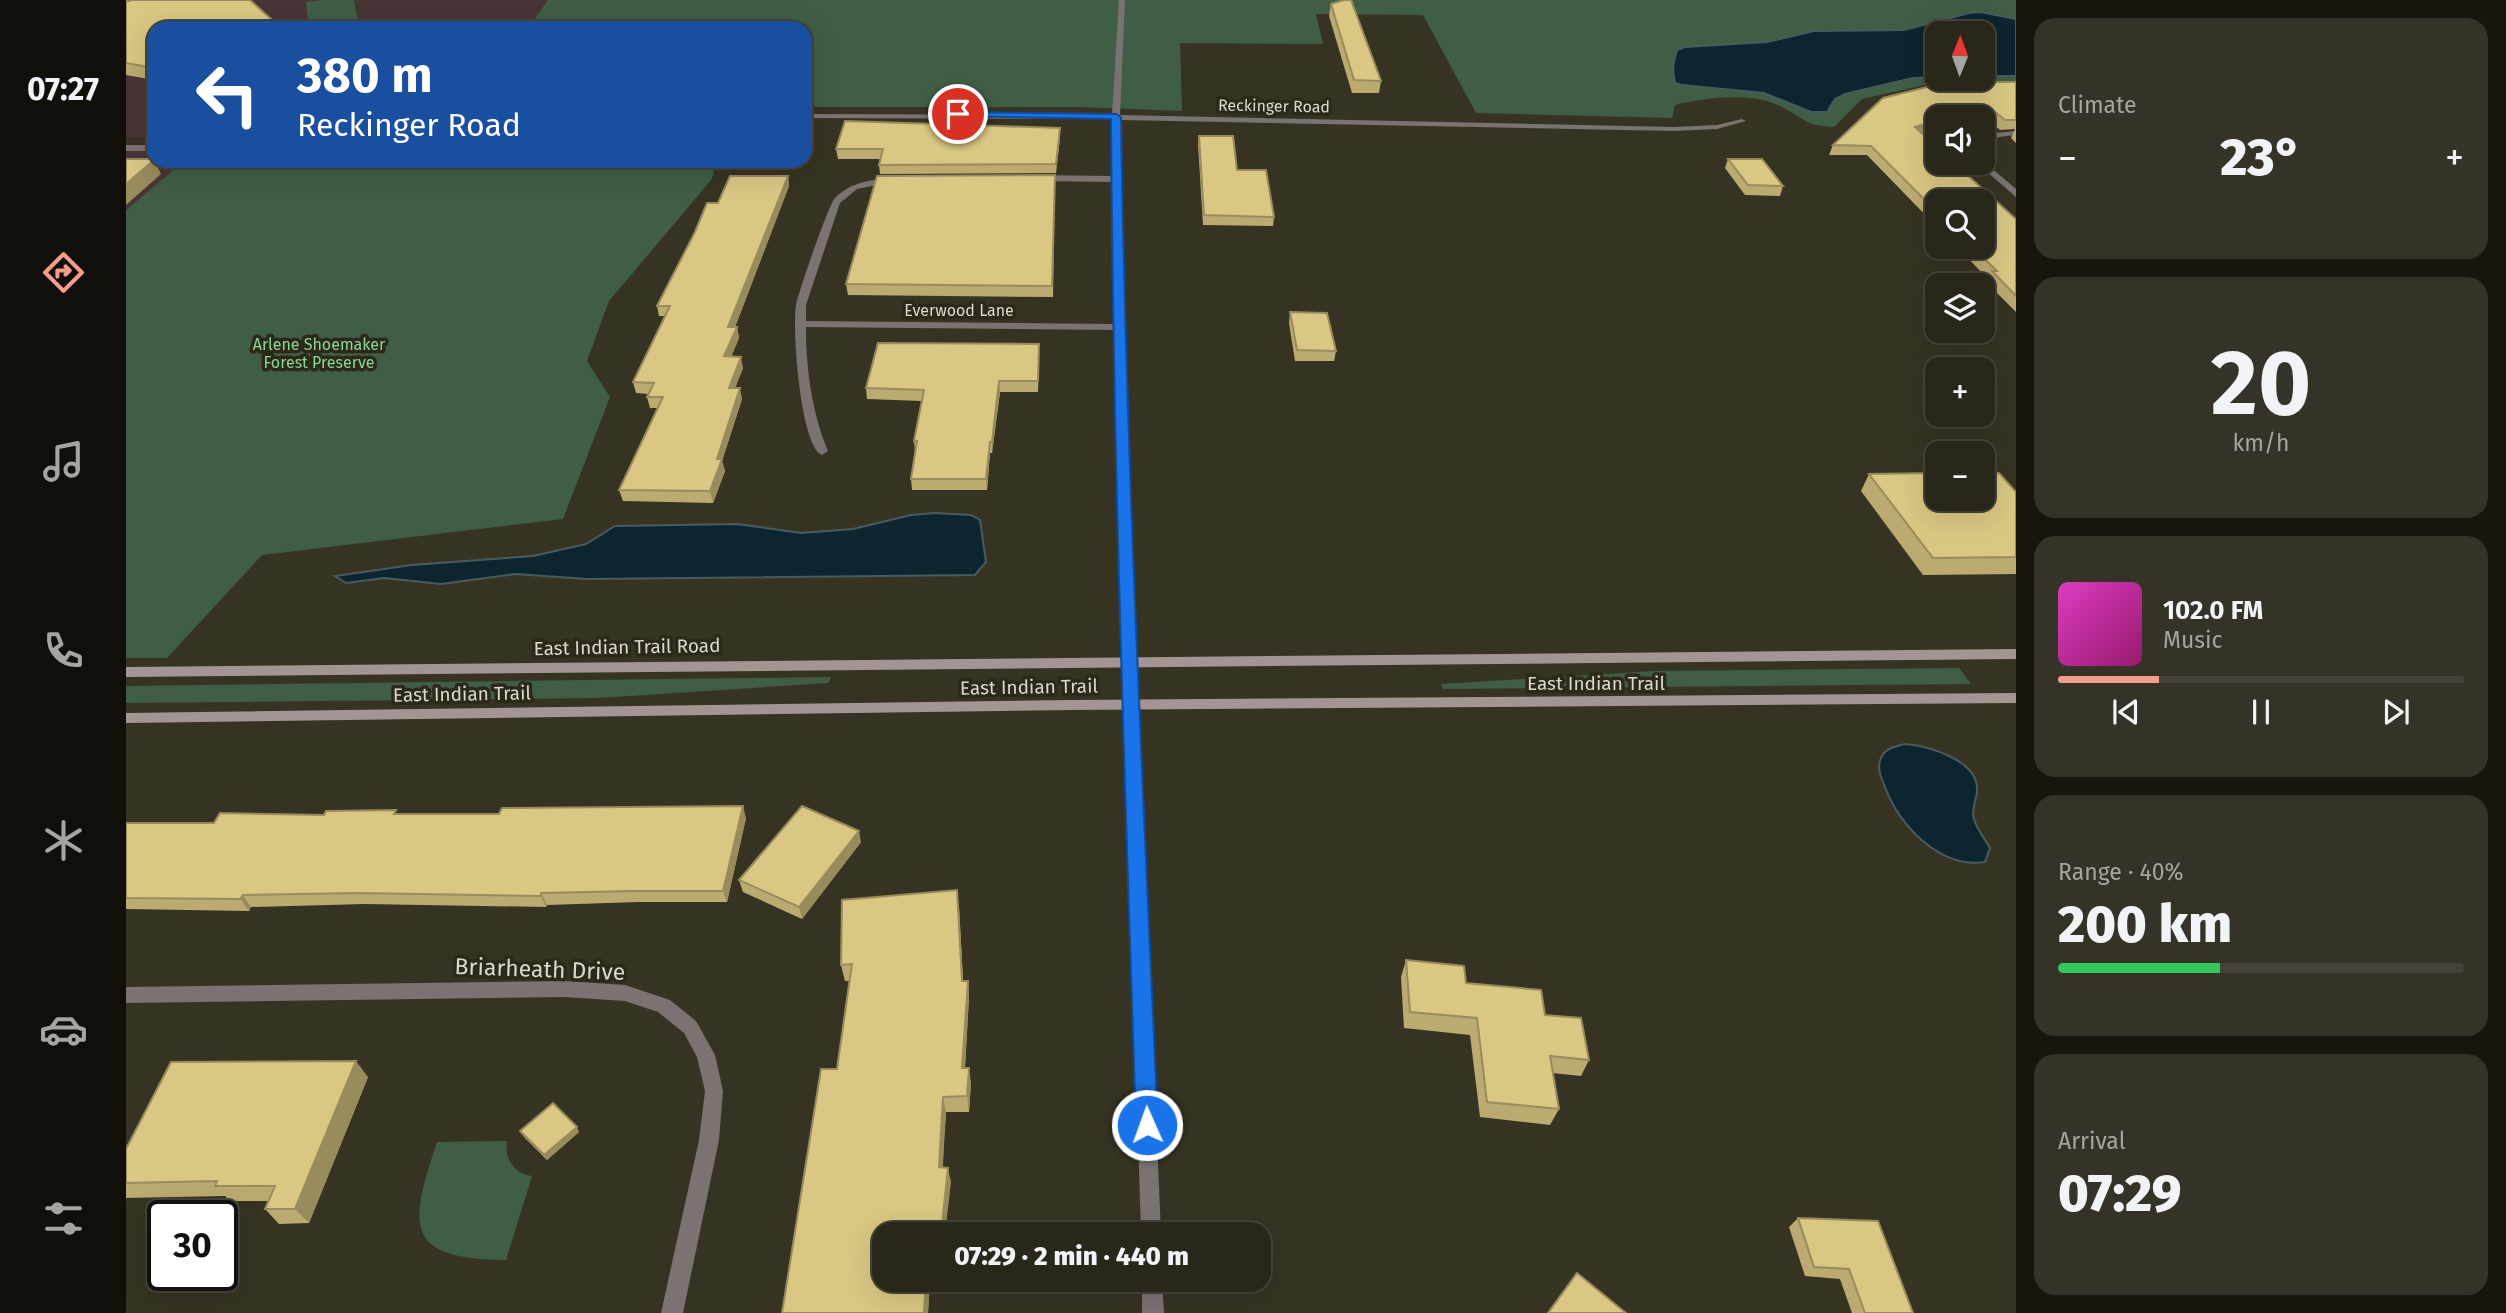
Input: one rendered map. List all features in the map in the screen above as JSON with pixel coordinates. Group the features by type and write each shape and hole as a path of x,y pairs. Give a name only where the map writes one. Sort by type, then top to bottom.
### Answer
{"main road":[{"name":"East Indian Trail","path":"1129,662 2016,654"},
{"name":"East Indian Trail Road","path":"126,672 1129,662"},
{"name":"East Indian Trail","path":"126,718 1131,705 2016,698"}],"street":[{"path":"1122,0 1116,117 1118,327 1151,1222"},
{"name":"Reckinger Road","path":"812,116 1116,117 1674,129 1717,127 1742,121"},
{"path":"1995,136 2016,133"},
{"path":"126,148 147,148"},
{"path":"1995,175 2016,194"},
{"path":"822,451 813,429 808,404 800,324 801,305 836,202 853,187 911,178"},
{"path":"1021,178 1116,179"},
{"name":"Everwood Lane","path":"800,324 1118,327"},
{"name":"Briarheath Drive","path":"126,995 565,989 625,993 664,1006 690,1027 706,1055 714,1091 709,1140 672,1313"},
{"path":"1152,1292 1153,1313"}],"shaded area":[{"path":"126,0 548,0 533,21 147,21 147,137 126,137"},
{"path":"126,150 147,150 147,168 176,168 126,210"}],"green space":[{"path":"354,0 358,21 308,21 306,2"},
{"path":"548,0 2016,0 2016,85 1995,85 1995,21 1925,21 1925,85 1862,99 1834,127 1812,124 1773,103 1737,97 1675,105 1672,118 1476,113 1423,15 1316,14 1323,44 1180,43 1182,111 1077,107 812,107 812,21 533,21"},
{"name":"Arlene Shoemaker Forest Preserve","path":"176,168 714,168 712,179 609,301 587,361 610,397 563,519 262,555 167,658 126,658 126,210"},
{"path":"1959,668 1971,684 1443,689 1441,684 1655,671"},
{"path":"831,677 828,683 599,698 126,703 126,686"},
{"path":"507,1141 507,1153 515,1169 532,1176 506,1260 448,1253 432,1244 422,1232 419,1216 421,1196 437,1142"}],"water":[{"path":"1980,12 2016,19 2016,76 1995,76 1995,21 1938,21"},
{"path":"1925,25 1925,78 1845,94 1835,99 1827,112 1811,112 1764,93 1675,83 1673,70 1677,50 1685,47 1767,42 1814,31 1904,30"},
{"path":"911,515 971,515 980,520 986,562 975,575 587,579 516,574 441,584 384,578 346,583 335,576 412,565 533,556 586,544 615,526 737,524 801,533 853,529"},
{"path":"1905,744 1939,752 1962,763 1970,771 1976,781 1977,792 1973,808 1974,819 1990,848 1985,862 1953,859 1938,852 1911,830 1900,816 1883,783 1879,764 1886,751"}],"building":[{"path":"250,0 273,21 147,21 147,67 126,63 126,1"},
{"path":"1351,0 1381,81 1354,80 1331,4"},
{"path":"1995,82 2016,82 2016,120 2005,120 1995,112 1995,105 1925,105 1925,124 1915,127 1925,136 1925,175 1967,175 1983,189 1925,189 1925,200 1871,146 1833,145 1883,98 1925,88 1925,91 1995,91"},
{"path":"845,121 1060,128 1056,164 879,165 883,149 836,149"},
{"path":"1199,136 1233,136 1237,170 1266,170 1274,217 1204,215"},
{"path":"126,159 147,159 147,166 126,184"},
{"path":"1728,159 1762,159 1783,186 1748,185"},
{"path":"1055,175 1052,286 846,284 877,176"},
{"path":"730,176 788,176 728,327 737,327 724,356 741,357 729,388 740,388 717,459 722,459 710,491 619,490 663,397 647,397 654,383 633,382 670,306 657,306 707,203 718,203"},
{"path":"1995,200 2016,219 2016,296 1992,271 1997,271 1984,259 1995,259"},
{"path":"1290,312 1327,313 1336,351 1297,350"},
{"path":"878,343 1039,344 1038,381 999,381 986,479 911,479 917,441 914,441 924,390 866,388"},
{"path":"1925,473 1925,511 1995,511 1995,473 1999,473 2016,492 2016,557 1933,558 1869,474"},
{"path":"743,806 723,891 541,893 541,896 358,893 243,895 240,899 126,898 126,823 214,823 220,813 324,815 326,811 396,810 394,814 499,814 502,808"},
{"path":"802,806 859,831 799,907 739,880"},
{"path":"957,890 962,981 968,981 962,1068 969,1068 967,1096 943,1097 939,1167 948,1168 942,1222 872,1222 872,1292 925,1292 924,1313 782,1313 821,1069 837,1069 852,964 841,965 842,900"},
{"path":"1406,960 1464,966 1466,983 1541,990 1545,1015 1581,1018 1589,1060 1550,1056 1559,1109 1487,1102 1477,1018 1410,1012"},
{"path":"356,1061 295,1209 265,1209 275,1186 215,1186 217,1181 126,1183 126,1149 171,1062"},
{"path":"553,1103 577,1127 544,1155 520,1131"},
{"path":"1798,1218 1878,1221 1913,1313 1865,1313 1849,1269 1814,1267"},
{"path":"1577,1273 1626,1313 1548,1313"}],"route":[{"path":"958,114 1116,117 1118,327 1126,593 1147,1125"}]}
